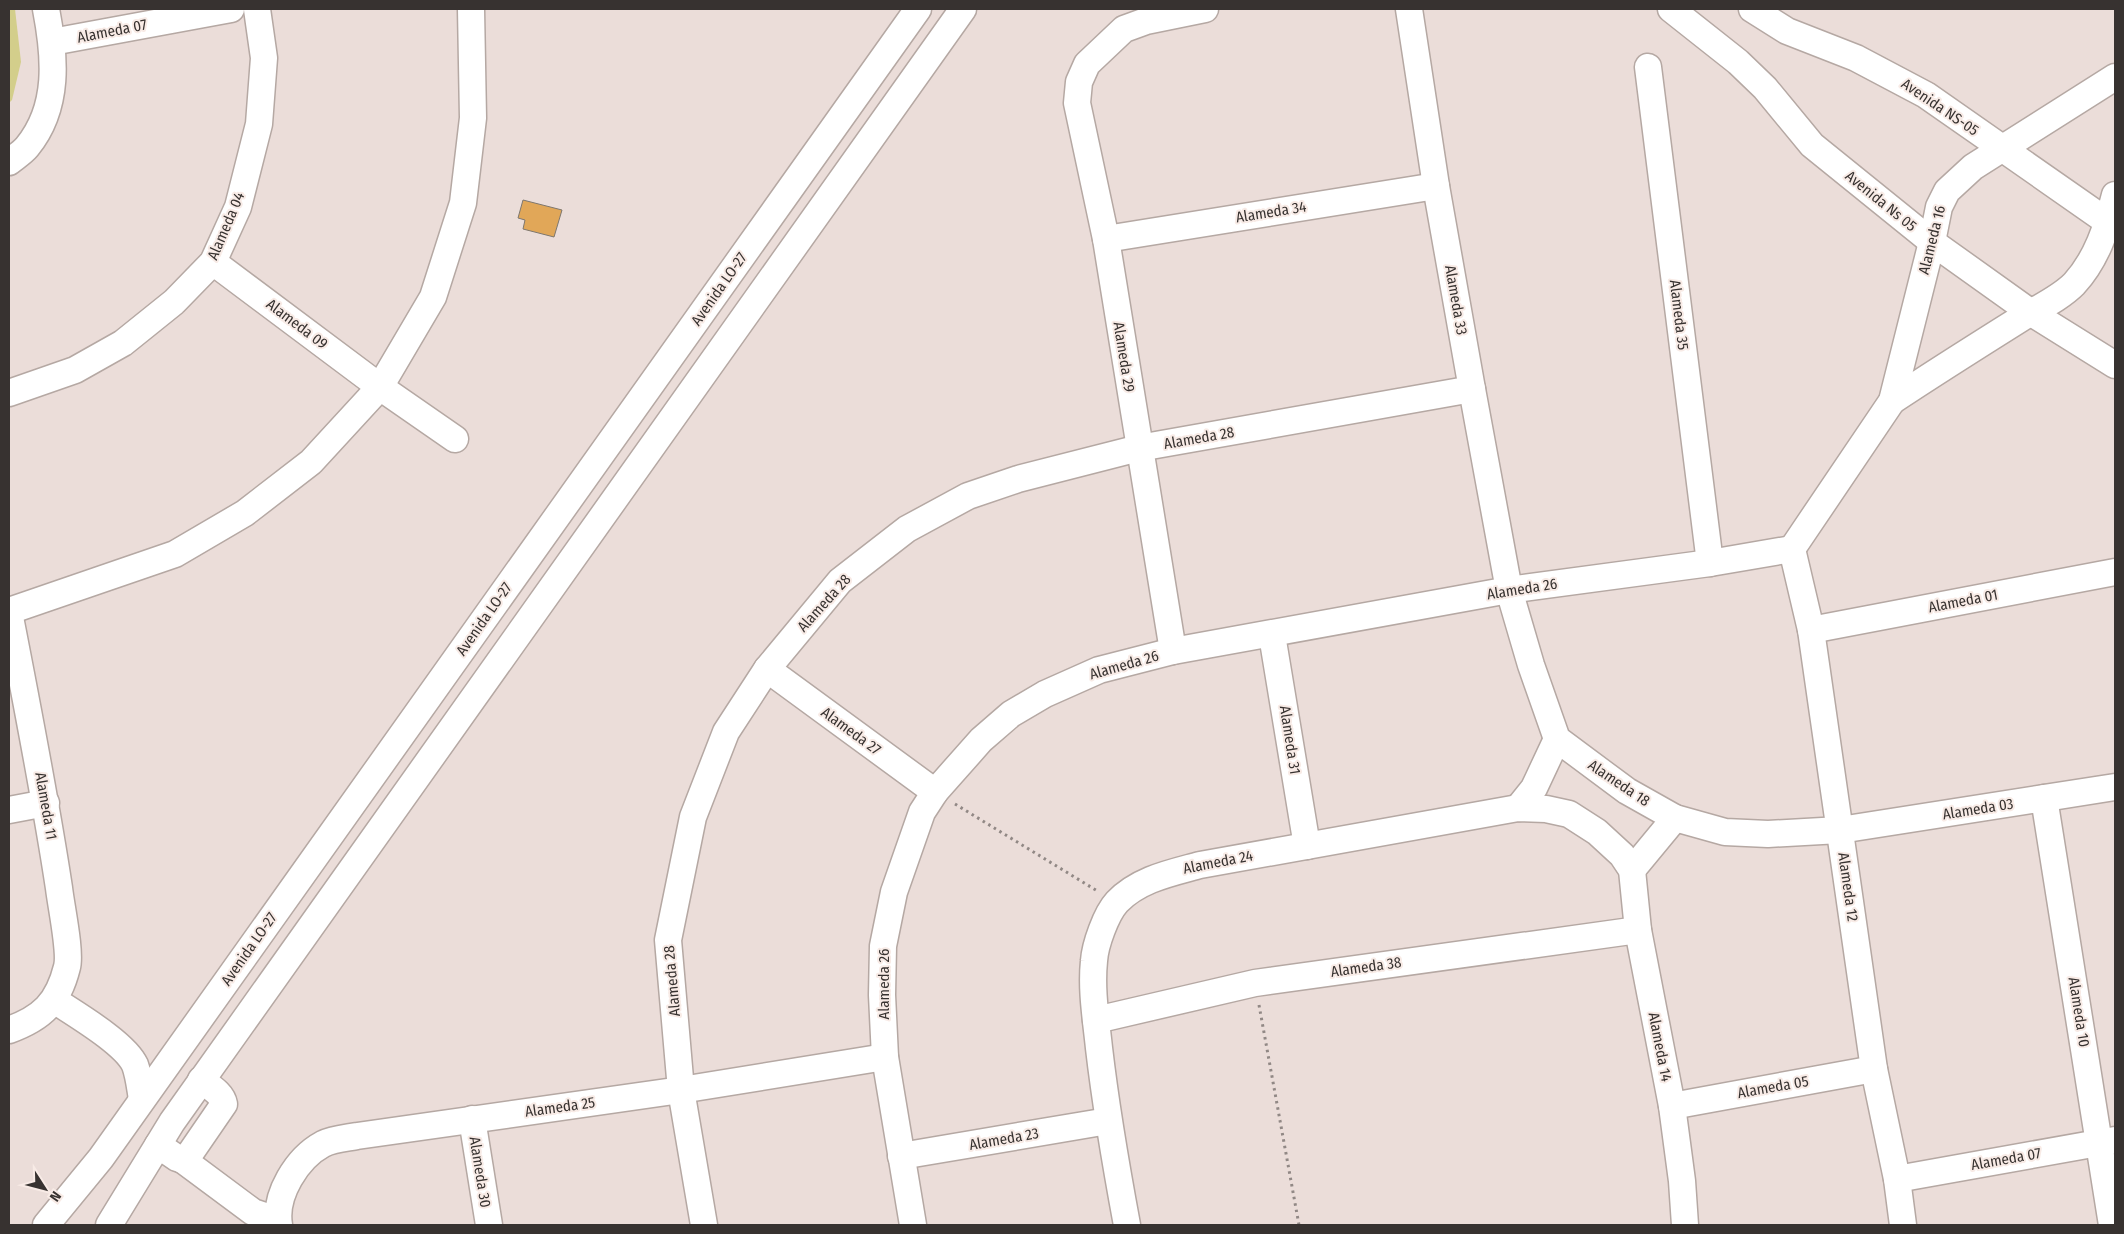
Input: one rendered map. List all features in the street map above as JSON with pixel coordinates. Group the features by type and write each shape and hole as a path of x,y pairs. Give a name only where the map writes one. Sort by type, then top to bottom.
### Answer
{"street":[{"path":"9,162 26,148 39,127 51,100 54,79 52,42 46,9"},
{"name":"Alameda 07","path":"52,42 231,9"},
{"name":"Alameda 04","path":"9,393 75,370 123,343 174,302 214,262 238,207 259,124 264,58 257,9"},
{"path":"9,612 175,554 245,513 311,462 380,387 433,297 463,203 472,118 471,9"},
{"name":"Avenida LO-27","path":"46,1225 101,1158 918,9"},
{"path":"110,1225 158,1145 201,1080 963,9"},
{"name":"Alameda 29","path":"1174,651 1106,239 1077,103 1079,82 1087,64 1124,29 1146,21 1206,9"},
{"name":"Alameda 33","path":"1408,9 1436,186 1509,590"},
{"name":"Avenida Ns 05","path":"1671,9 1738,62 1765,88 1812,145 1932,242 2030,312 2115,365"},
{"name":"Avenida NS-05","path":"1752,9 1787,31 1856,58 1896,77 1926,95 2112,225"},
{"name":"Alameda 35","path":"1648,67 1710,563"},
{"name":"Alameda 16","path":"1792,549 1892,401 1932,242 1939,206 1947,191 1973,166 2115,78"},
{"name":"Alameda 34","path":"1106,239 1436,186"},
{"name":"Alameda 16","path":"1892,401 2030,312 2056,298 2073,284 2088,265 2112,225 2115,196"},
{"name":"Alameda 09","path":"214,262 380,387 455,439"},
{"name":"Alameda 28","path":"704,1225 681,1090 668,940 693,817 726,732 767,670 840,581 907,529 976,493 1018,479 1139,448 1472,389"},
{"name":"Alameda 26","path":"913,1225 885,1057 882,995 883,946 894,892 922,812 935,792 981,740 1012,714 1044,694 1099,670 1174,651 1272,635 1509,590 1710,563 1792,549"},
{"name":"Alameda 12","path":"1792,549 1811,630 1874,1069 1898,1179 1903,1225"},
{"name":"Alameda 01","path":"1811,630 2115,572"},
{"path":"1509,590 1556,739 1534,788 1518,808"},
{"name":"Alameda 11","path":"9,612 46,803 66,938 68,966 54,1000 42,1015 17,1027"},
{"name":"Alameda 31","path":"1272,635 1307,846"},
{"name":"Alameda 27","path":"767,670 935,792"},
{"name":"Alameda 18","path":"1556,739 1628,791 1675,818 1725,832 1768,834 1840,830"},
{"name":"Alameda 03","path":"1840,830 2115,787"},
{"name":"Alameda 10","path":"2044,798 2108,1141 2112,1225"},
{"path":"9,810 46,803"},
{"name":"Alameda 24","path":"1127,1225 1108,1121 1092,988 1098,937 1116,902 1142,883 1164,874 1200,865 1518,808 1546,808 1569,814 1597,832 1622,855 1632,870"},
{"path":"1632,870 1675,818"},
{"name":"Alameda 14","path":"1632,870 1638,930 1672,1106 1682,1181 1685,1225"},
{"name":"Alameda 38","path":"1096,1020 1254,983 1638,930"},
{"path":"54,1000 107,1037 128,1055 138,1074 142,1099"},
{"name":"Alameda 25","path":"278,1221 284,1192 293,1172 305,1156 324,1144 357,1136 681,1090 885,1057"},
{"name":"Alameda 05","path":"1672,1106 1874,1069"},
{"path":"183,1160 189,1155 224,1104 223,1098 201,1080"},
{"name":"Alameda 30","path":"472,1119 489,1225"},
{"name":"Alameda 23","path":"901,1156 1108,1121"},
{"name":"Alameda 07","path":"1898,1179 2108,1141"},
{"path":"158,1145 183,1160 253,1212 278,1221"}],"path":[{"path":"935,792 1116,902"},
{"path":"1254,983 1299,1225"}],"shaded area":[{"path":"9,9 15,9 21,62 12,100 9,103"}],"building":[{"path":"523,200 562,210 554,237 523,229 525,220 518,218"}]}
